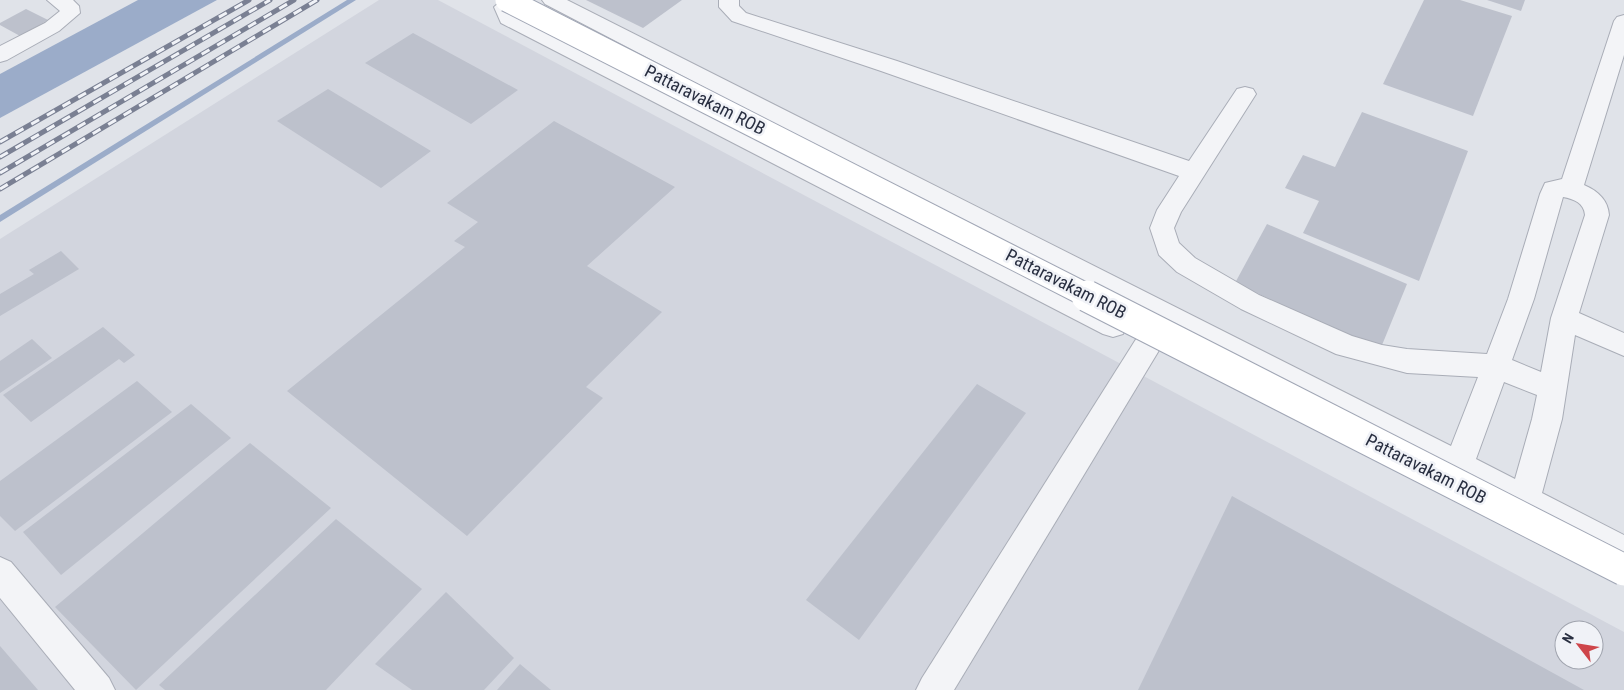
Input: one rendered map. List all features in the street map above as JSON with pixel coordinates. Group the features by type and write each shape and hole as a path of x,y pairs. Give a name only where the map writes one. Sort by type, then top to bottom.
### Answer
{"main road":[{"name":"Pattaravakam ROB","path":"507,0 1624,570"}],"street":[{"path":"0,55 52,27 70,14 68,6 57,0"},
{"path":"516,0 504,7 508,19 1624,586"},
{"path":"552,0 1459,465 1624,552"},
{"path":"729,0 729,7 739,17 889,66 1194,172"},
{"path":"1571,190 1624,22"},
{"path":"1245,94 1169,210 1162,228 1168,248 1186,266 1250,302 1346,346 1407,361 1496,366 1553,389"},
{"path":"1459,465 1521,299 1554,189 1563,188 1583,194 1597,208 1596,215 1564,318 1553,389 1525,500"},
{"path":"1564,318 1624,345"},
{"path":"934,690 1148,344"},
{"path":"0,573 97,690"}],"shaded area":[{"path":"379,0 438,0 1601,620 1554,620 1554,670 1604,670 1604,621 1624,632 1624,690 0,690 0,239"}],"water":[{"path":"138,0 217,0 0,118 0,74"}],"building":[{"path":"586,0 682,0 643,28"},
{"path":"1424,0 1460,0 1512,16 1473,116 1383,84"},
{"path":"1487,0 1525,0 1521,11"},
{"path":"26,9 48,20 20,36 0,25 0,23"},
{"path":"413,33 518,90 471,124 365,63"},
{"path":"328,89 431,151 381,188 277,121"},
{"path":"1362,112 1468,151 1419,281 1303,233 1319,201 1285,188 1303,155 1335,167"},
{"path":"554,121 675,187 587,266 662,312 586,387 603,398 467,536 287,391 465,247 454,241 478,222 447,203"},
{"path":"1267,224 1407,284 1380,350 1235,283"},
{"path":"61,251 79,269 0,316 0,294 34,274 29,270"},
{"path":"103,327 135,355 124,363 119,359 31,422 3,395"},
{"path":"32,339 52,358 0,393 0,361"},
{"path":"137,381 172,412 15,531 0,516 0,481"},
{"path":"977,384 1026,413 859,640 806,600"},
{"path":"191,404 231,438 61,575 23,532"},
{"path":"250,443 331,508 136,690 55,607"},
{"path":"1232,496 1584,690 1138,690"},
{"path":"336,519 422,589 326,690 165,690 159,685"},
{"path":"446,592 514,658 484,690 412,690 375,664"},
{"path":"0,646 38,690 0,690"},
{"path":"520,664 551,690 497,690"}],"waterway":[{"path":"0,219 352,0"}],"railway":[{"path":"0,142 249,0"},
{"path":"0,157 270,0"},
{"path":"0,173 294,0"},
{"path":"0,189 317,0"}]}
